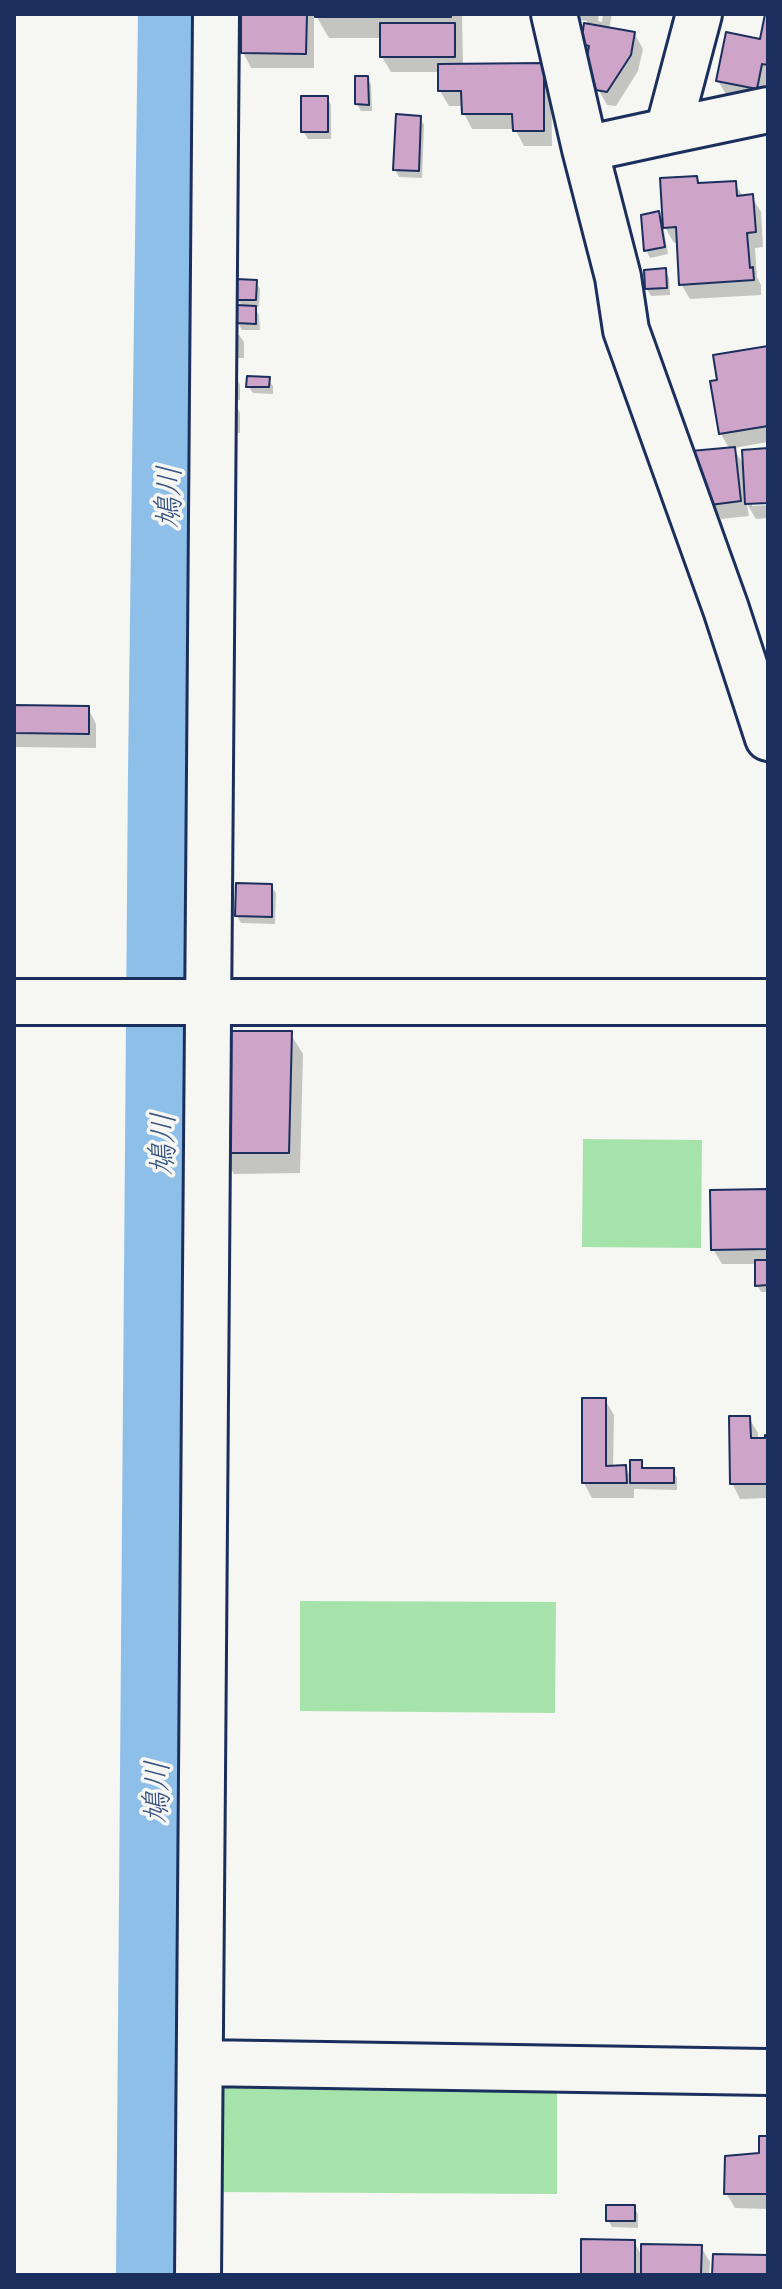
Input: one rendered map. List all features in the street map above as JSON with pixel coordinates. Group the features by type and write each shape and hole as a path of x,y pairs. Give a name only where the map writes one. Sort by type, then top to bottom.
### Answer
{"street":[{"path":"198,2275 198,1002 216,14"},
{"path":"554,14 618,277 626,330 726,609 768,738"},
{"path":"668,131 699,14"},
{"path":"585,149 768,110"},
{"path":"14,1002 768,1002"},
{"path":"200,2063 768,2072"}],"green space":[{"path":"583,1139 702,1140 701,1248 582,1247"},
{"path":"300,1601 556,1602 555,1713 300,1711"},
{"path":"214,2079 557,2081 557,2194 214,2192"}],"building":[{"path":"241,14 307,14 306,54 241,53"},
{"path":"315,14 451,14 451,17 315,17"},
{"path":"765,14 768,14 768,65 762,64 757,89 716,81 726,32 760,39"},
{"path":"380,23 455,23 455,57 380,57"},
{"path":"584,23 635,32 631,55 607,92 596,90 587,57 589,46 581,44"},
{"path":"544,63 544,131 513,131 512,114 462,114 461,91 438,91 438,64"},
{"path":"355,76 368,76 369,105 355,104"},
{"path":"301,96 328,96 328,132 301,132"},
{"path":"396,114 421,116 419,171 393,170"},
{"path":"697,176 698,183 736,181 737,196 753,194 756,232 747,233 754,280 679,285 676,227 663,228 660,178"},
{"path":"659,211 665,247 644,251 641,215"},
{"path":"666,268 667,288 645,289 644,270"},
{"path":"236,279 257,280 256,300 236,300"},
{"path":"236,305 256,306 256,324 236,323"},
{"path":"768,346 768,426 719,434 710,381 717,380 713,355"},
{"path":"247,376 270,377 269,387 246,387"},
{"path":"735,447 741,501 710,505 691,451"},
{"path":"768,448 768,503 745,504 742,450"},
{"path":"14,705 89,706 89,734 14,733"},
{"path":"236,883 272,884 272,917 235,916"},
{"path":"221,1031 292,1031 289,1153 219,1153"},
{"path":"768,1189 768,1249 711,1250 710,1190"},
{"path":"755,1260 768,1260 768,1285 755,1286"},
{"path":"582,1398 606,1398 606,1466 626,1465 627,1483 582,1483"},
{"path":"729,1416 750,1416 751,1438 765,1438 768,1435 768,1484 730,1484"},
{"path":"630,1460 642,1460 642,1468 674,1468 674,1483 630,1483"},
{"path":"759,2136 768,2136 768,2194 724,2194 725,2156 759,2153"},
{"path":"606,2205 635,2205 635,2221 606,2221"},
{"path":"581,2239 635,2240 635,2275 581,2275"},
{"path":"641,2244 702,2245 701,2275 641,2275"},
{"path":"713,2254 768,2255 768,2275 712,2275"}],"waterway":[{"name":"鳩川","path":"154,2275 166,772 176,14"}]}
